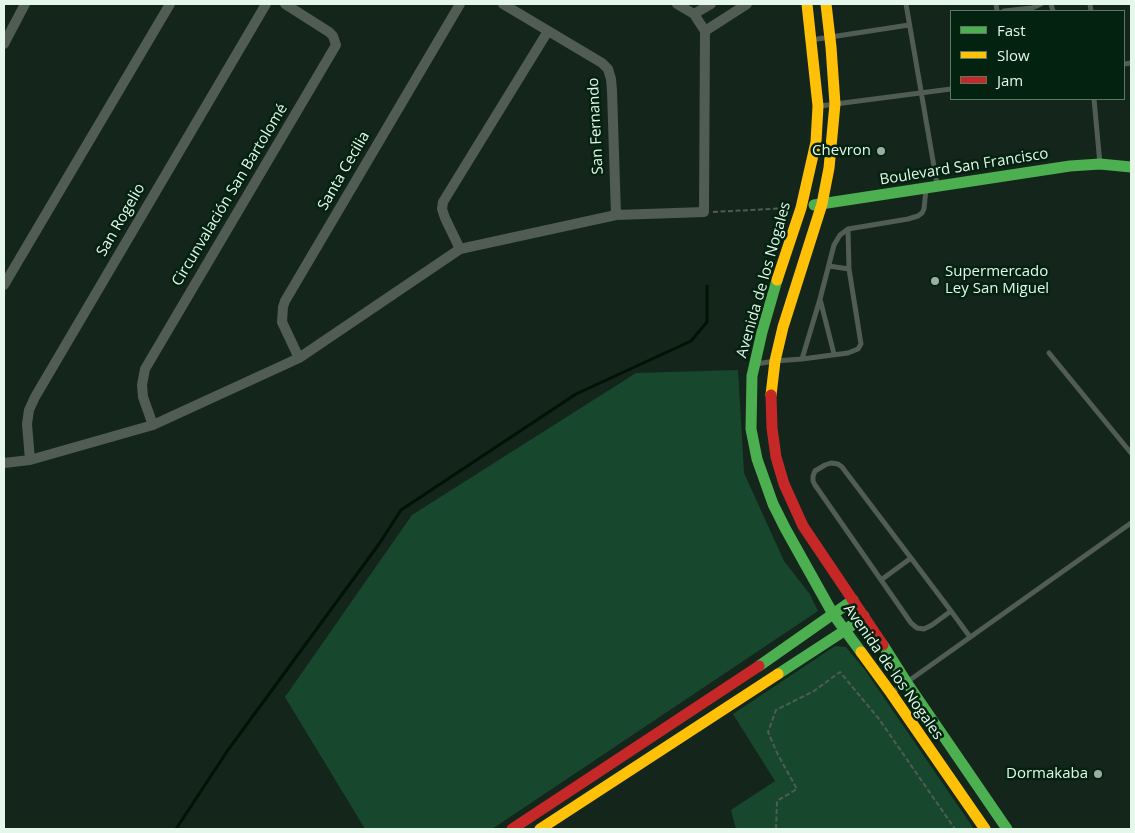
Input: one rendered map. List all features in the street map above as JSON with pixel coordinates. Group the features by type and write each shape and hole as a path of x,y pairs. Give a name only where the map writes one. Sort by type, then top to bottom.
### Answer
{"main road":[{"name":"Avenida de los Nogales","path":"808,4 818,106 816,142 801,208 786,251 754,364 751,430 757,459 765,484 781,520 833,614 891,693 985,829"},
{"name":"Avenida de los Nogales","path":"826,4 835,104 834,123 829,168 822,204 774,361 771,395 772,428 776,457 784,484 803,526 1007,829"},
{"name":"Boulevard San Francisco","path":"801,208 1070,166 1100,164 1131,166"},
{"path":"512,829 737,681 853,600"},
{"path":"540,829 844,631 864,616"},
{"path":"737,681 746,694"}],"street":[{"path":"4,44 25,4"},
{"path":"4,285 170,4"},
{"name":"San Rogelio","path":"30,460 27,424 29,410 35,397 266,4"},
{"name":"Circunvalación San Bartolomé","path":"154,425 143,397 142,385 145,369 336,45 334,36 285,4"},
{"name":"Santa Cecilia","path":"299,358 282,322 282,307 285,300 460,4"},
{"name":"San Fernando","path":"502,4 602,63 608,69 612,91 616,215"},
{"path":"4,463 30,460 154,425 299,358 460,250 616,215 704,212 705,31 694,14 678,4"},
{"path":"694,14 711,4"},
{"path":"705,31 746,4"},
{"path":"460,250 445,218 442,209 443,202 548,31"}],"lane":[{"path":"802,359 834,245 840,235 848,229 914,218 922,213 932,188 921,93 906,4"},
{"path":"1013,10 1032,8 1040,4"},
{"path":"811,40 909,25"},
{"path":"818,106 950,89"},
{"path":"1094,100 1100,164"},
{"path":"754,364 854,351 860,347 849,269 848,229"},
{"path":"829,266 849,269"},
{"path":"820,299 834,354"},
{"path":"1050,352 1131,453"},
{"path":"951,611 924,629 917,628 911,623 814,485 812,481 815,471 830,463 842,466 951,611 970,637"},
{"path":"891,693 1131,523"},
{"path":"881,580 911,558"}],"path":[{"path":"704,212 801,208"},
{"path":"776,829 777,801 796,789 768,732 776,710 814,691 840,672 879,719 955,829"}],"green space":[{"path":"738,370 744,473 784,561 809,593 818,611 492,829 365,829 285,697 412,515 636,373"},
{"path":"835,646 846,647 865,670 974,829 736,829 731,810 775,781 733,714"}],"waterway":[{"path":"176,829 228,750 379,544 401,510 576,394 691,341 707,322 707,286"}],"traffic: fast":[{"path":"814,205 1070,166 1100,164 1131,167"},
{"path":"777,280 752,376 751,429 757,459 773,504 785,528 833,614 861,652"},
{"path":"759,666 853,600"},
{"path":"778,674 864,616"},
{"path":"883,645 1007,829"}],"traffic: slow":[{"path":"777,280 801,208 816,142 818,106 807,4"},
{"path":"771,395 775,361 783,327 822,204 829,168 835,104 826,4"},
{"path":"861,652 985,829"},
{"path":"540,829 778,674"}],"traffic: jam":[{"path":"771,395 772,428 776,457 784,484 803,526 883,645"},
{"path":"512,829 759,666"}],"place":[{"name":"Chevron","path":"881,151"},
{"name":"Supermercado Ley San Miguel","path":"935,281"},
{"name":"Dormakaba","path":"1098,774"}]}
